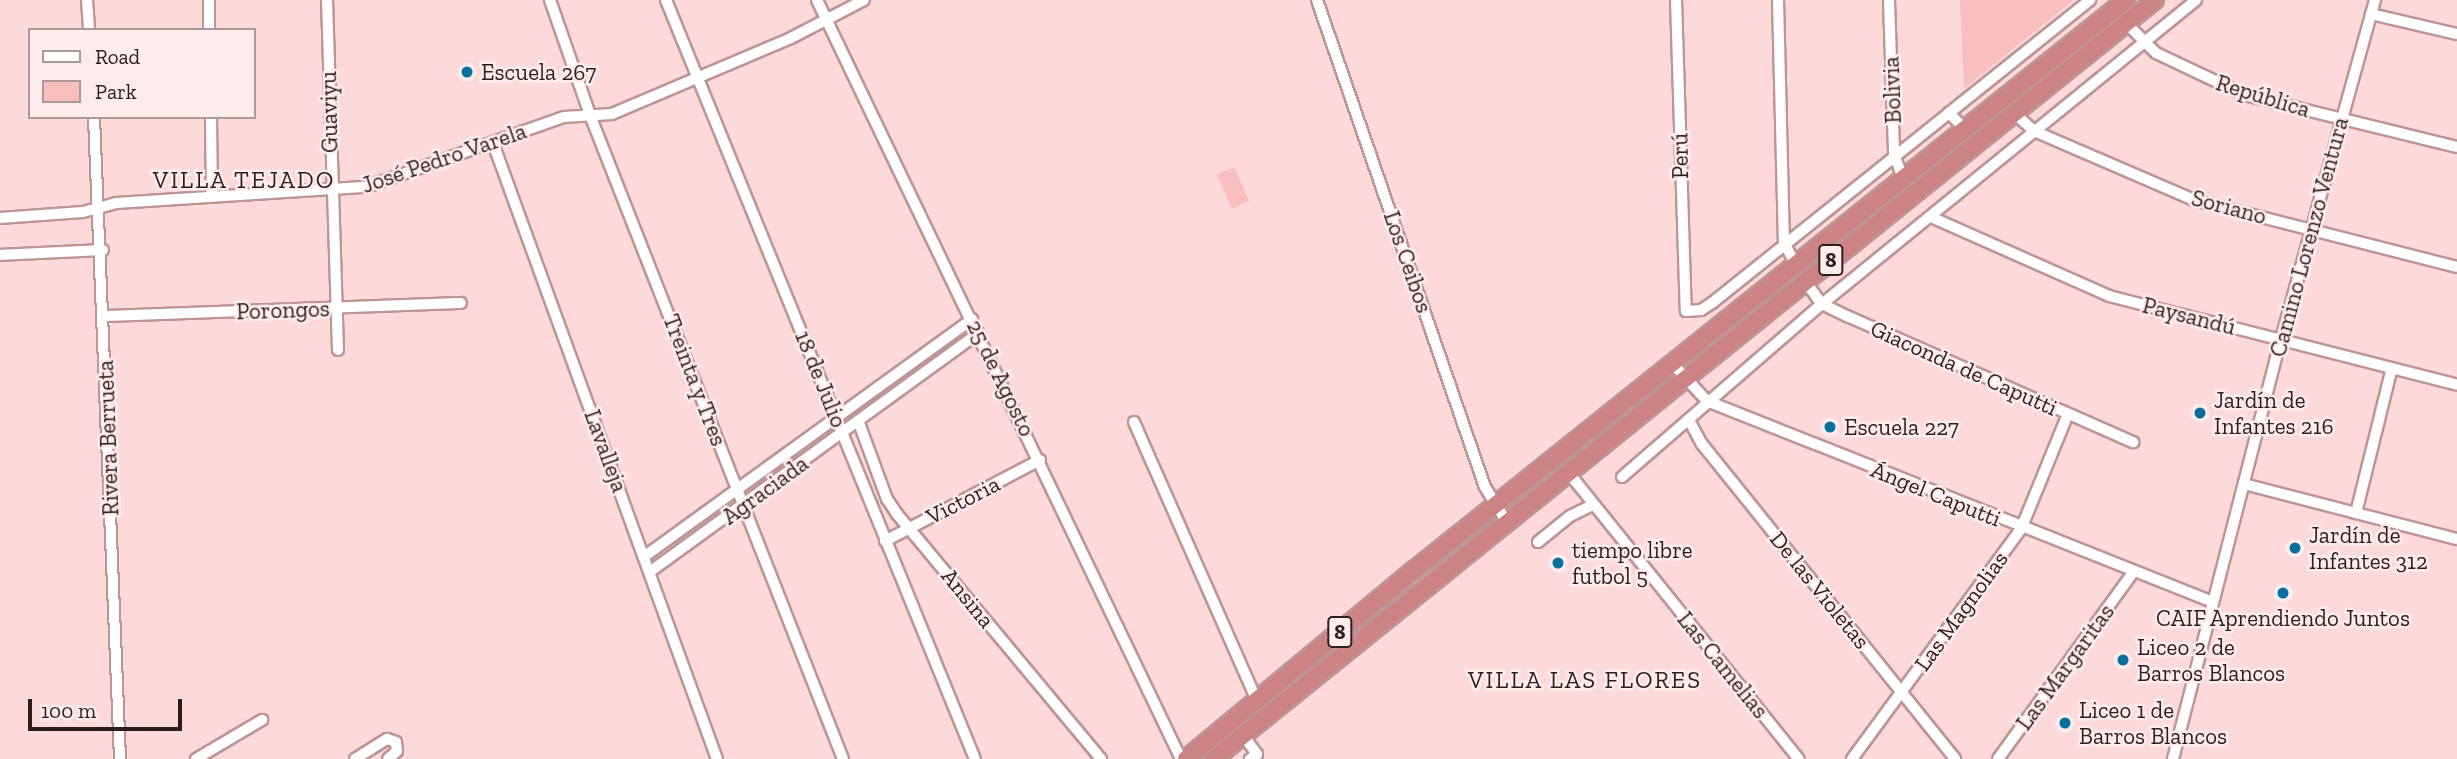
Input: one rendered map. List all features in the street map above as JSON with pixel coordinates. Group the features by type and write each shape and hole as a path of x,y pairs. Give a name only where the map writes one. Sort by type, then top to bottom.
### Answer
{"highway":[{"name":"8","path":"1183,759 1495,505 2126,0"},
{"name":"8","path":"1214,759 1506,520 2155,0"}],"street":[{"path":"87,0 89,28"},
{"path":"209,0 209,28"},
{"name":"Guaviyu","path":"327,0 338,350"},
{"name":"Treinta y Tres","path":"550,0 590,115 843,759"},
{"name":"18 de Julio","path":"666,0 975,759"},
{"name":"25 de Agosto","path":"817,0 1183,759"},
{"name":"José Pedro Varela","path":"0,218 83,212 100,206 212,196 331,192 384,182 564,117 612,114 698,79 864,0"},
{"name":"Los Ceibos","path":"1317,0 1495,505 1506,520"},
{"name":"Perú","path":"1676,0 1686,311 1701,310 1712,303 1784,243"},
{"path":"1778,0 1784,243 1796,265"},
{"name":"Bolivia","path":"1889,0 1894,154 1903,179"},
{"path":"1784,243 1894,154 1925,135 2090,0"},
{"path":"1622,477 1822,304 2196,0"},
{"name":"Camino Lorenzo Ventura","path":"2173,759 2281,339 2375,0"},
{"path":"2371,14 2457,34"},
{"name":"República","path":"2126,23 2144,43 2188,71 2245,95 2457,147"},
{"path":"1949,113 1965,130"},
{"name":"Soriano","path":"2014,113 2034,131 2194,200 2457,267"},
{"name":"Rivera Berrueta","path":"94,119 103,250 120,759"},
{"path":"211,119 212,196"},
{"name":"Lavalleja","path":"493,143 718,759"},
{"name":"Paysandú","path":"1931,217 2109,296 2457,385"},
{"path":"0,255 103,250"},
{"name":"Giaconda de Caputti","path":"1805,281 1822,304 2133,442"},
{"name":"Porongos","path":"105,316 461,303"},
{"name":"Agraciada","path":"645,556 972,319"},
{"name":"Agraciada","path":"651,572 859,423 979,332"},
{"name":"Ángel Caputti","path":"1672,364 1707,401 2132,574 2213,602"},
{"path":"2356,513 2392,368"},
{"name":"Las Magnolias","path":"1852,759 2021,529 2068,414"},
{"name":"De las Violetas","path":"1689,420 1702,444 1955,759"},
{"path":"1134,422 1256,701"},
{"name":"Ansina","path":"859,423 887,499 1101,759"},
{"name":"Victoria","path":"885,541 1040,460"},
{"name":"Las Camelias","path":"1568,472 1799,759"},
{"path":"2244,484 2457,539"},
{"path":"1538,542 1570,516 1593,505"},
{"name":"Las Margaritas","path":"1998,759 2132,574"},
{"path":"196,759 262,720"},
{"path":"1243,735 1257,754 1250,759"},
{"path":"355,759 387,739 396,742 397,751 388,759"},
{"path":"355,759 365,759"}],"green space":[{"path":"1960,0 2074,0 1964,89"},
{"path":"1234,167 1249,201 1232,209 1217,175"},
{"path":"1651,379 1658,388 1533,489 1526,481"},
{"path":"1472,533 1205,759 1195,759 1408,584"}],"place":[{"name":"Escuela 267","path":"467,72"},
{"name":"Jardín de Infantes 216","path":"2200,413"},
{"name":"Escuela 227","path":"1830,427"},
{"name":"Jardín de Infantes 312","path":"2295,548"},
{"name":"tiempo libre futbol 5","path":"1558,563"},
{"name":"CAIF Aprendiendo Juntos","path":"2283,593"},
{"name":"Liceo 2 de Barros Blancos","path":"2123,660"},
{"name":"Liceo 1 de Barros Blancos","path":"2065,723"}],"district":[{"name":"VILLA TEJADO","path":"244,180"},
{"name":"VILLA LAS FLORES","path":"1585,680"}]}
